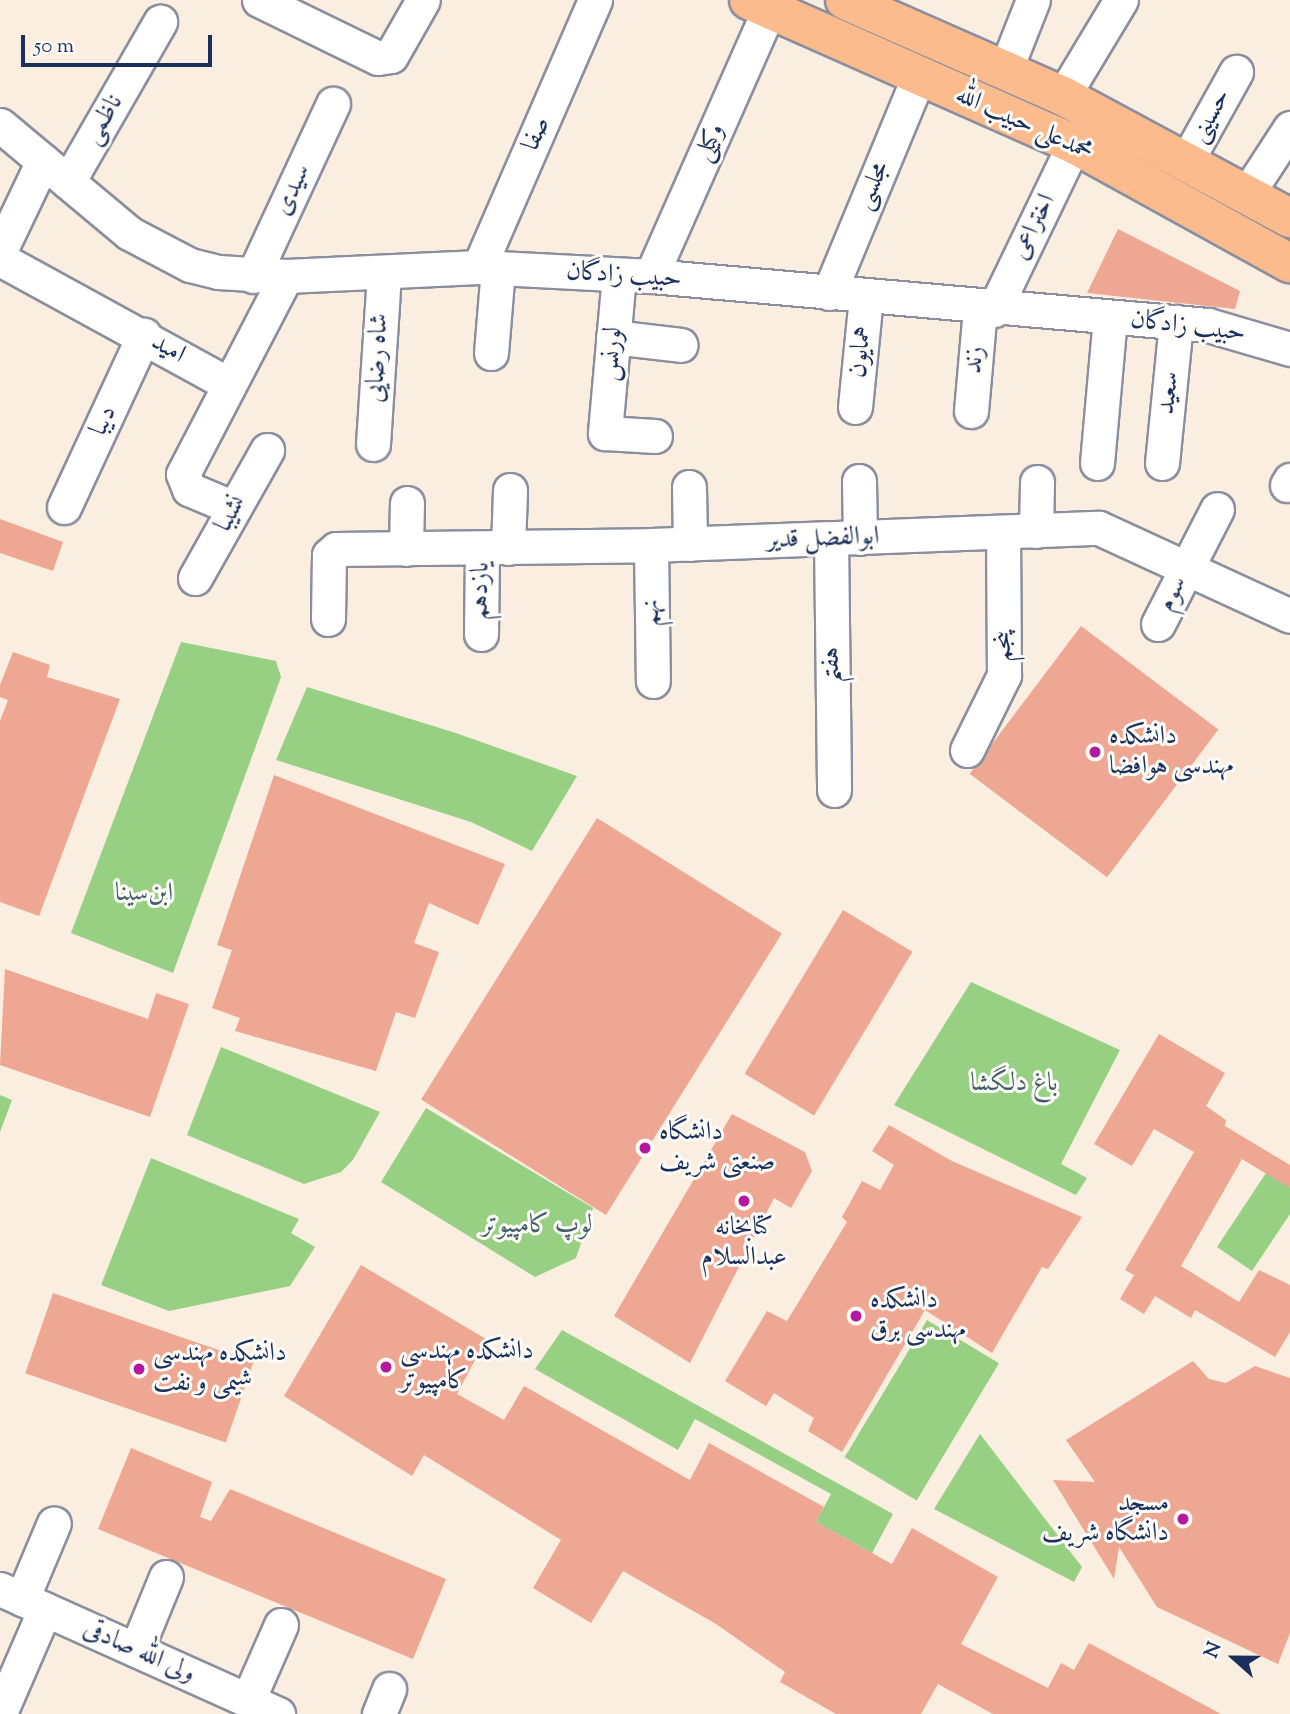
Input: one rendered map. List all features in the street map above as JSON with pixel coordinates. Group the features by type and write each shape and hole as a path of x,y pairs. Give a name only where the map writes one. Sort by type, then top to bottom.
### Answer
{"main road":[{"name":"محمدعلی حبیب الله","path":"845,0 1063,96 1187,160 1290,218"},
{"name":"محمدعلی حبیب الله","path":"759,5 918,78 1074,144 1290,264"}],"street":[{"path":"260,0 377,58 391,56 423,0"},
{"name":"صفا","path":"491,353 489,268 595,0"},
{"path":"1005,71 1032,0"},
{"path":"1063,96 1121,0"},
{"name":"وکیلی","path":"635,276 759,5"},
{"name":"ناظمی","path":"0,251 160,22"},
{"name":"حسینی","path":"1187,160 1236,72"},
{"name":"مجلسی","path":"829,293 918,78"},
{"name":"سیدی","path":"253,276 334,104"},
{"name":"حبیب زادگان","path":"0,125 130,233 190,265 253,276 489,268 635,276 987,309 1176,322 1240,331 1288,345"},
{"path":"1247,194 1290,128"},
{"name":"اختراعی","path":"987,309 1074,144"},
{"name":"امید","path":"0,259 144,335 228,384"},
{"name":"شاه رضایی","path":"373,444 384,272"},
{"path":"228,384 286,276"},
{"name":"لورنس","path":"635,276 613,337 605,433 655,436"},
{"name":"همایون","path":"855,407 866,297"},
{"name":"زند","path":"971,411 987,309"},
{"path":"1097,463 1110,318"},
{"name":"سعید","path":"1162,463 1176,322"},
{"name":"دیبا","path":"64,507 144,335"},
{"path":"613,337 681,345"},
{"name":"نشیبا","path":"228,384 183,474 189,489 234,508"},
{"name":"نشیبا","path":"195,578 267,450"},
{"name":"هفتم","path":"834,790 845,539 859,481"},
{"path":"1037,482 1037,531"},
{"path":"689,487 690,544"},
{"name":"یازدهم","path":"481,635 495,548 510,490"},
{"path":"406,549 407,503"},
{"name":"سوم","path":"1158,624 1217,509"},
{"name":"ابوالفضل قدیر","path":"328,619 329,555 336,549 652,545 1110,530 1290,616"},
{"name":"پنجم","path":"967,750 1003,675 1003,533"},
{"name":"نهم","path":"652,545 653,681"},
{"path":"0,1713 23,1599 54,1523"},
{"path":"136,1650 166,1577"},
{"name":"ولی الله صادقی","path":"23,1599 263,1709"},
{"path":"263,1709 281,1625"}],"green space":[{"name":"ابن‌سینا","path":"181,642 276,661 281,677 173,973 71,933"},
{"path":"307,687 456,733 577,776 532,851 471,822 276,760"},
{"name":"باغ دلگشا","path":"971,982 1120,1050 1061,1164 1087,1178 1076,1195 894,1105"},
{"path":"221,1047 380,1112 353,1160 341,1172 304,1184 187,1135"},
{"path":"0,1095 12,1100 0,1132"},
{"name":"لوپ کامپیوتر","path":"426,1108 593,1208 576,1258 535,1277 381,1182"},
{"path":"151,1158 299,1219 291,1233 315,1247 290,1286 169,1311 101,1285"},
{"path":"1268,1170 1290,1185 1290,1214 1252,1271 1217,1247"},
{"path":"927,1320 999,1363 917,1500 845,1457"},
{"path":"562,1330 893,1514 872,1553 816,1522 831,1494 695,1419 678,1450 535,1369"},
{"path":"980,1434 1082,1567 1074,1582 934,1509"}],"building":[{"path":"1118,229 1240,291 1235,309 1087,293"},
{"path":"0,519 63,542 53,571 0,553"},
{"name":"دانشکده مهندسی هوافضا","path":"1081,626 1218,730 1107,877 970,774"},
{"path":"13,652 50,665 47,677 120,699 39,916 0,902 0,721 8,700 0,697 0,685"},
{"path":"274,775 505,864 478,925 429,903 414,943 439,952 415,1018 396,1012 376,1071 235,1031 240,1018 212,1008 232,950 217,945"},
{"path":"597,818 782,934 606,1215 421,1100"},
{"path":"843,910 912,952 814,1115 745,1074"},
{"path":"5,969 148,1019 156,993 189,1004 150,1117 0,1065"},
{"path":"1159,1034 1225,1073 1206,1106 1226,1120 1225,1126 1290,1165 1290,1188 1242,1159 1181,1266 1239,1302 1259,1270 1290,1285 1290,1332 1275,1357 1195,1310 1191,1318 1155,1296 1144,1314 1120,1299 1134,1275 1125,1270 1194,1152 1154,1129 1132,1166 1094,1144"},
{"path":"732,1114 805,1152 812,1171 791,1208 774,1198 690,1363 614,1316"},
{"name":"دانشکده مهندسی برق","path":"889,1125 952,1161 1082,1217 1048,1269 1042,1267 992,1353 925,1310 842,1452 808,1431 814,1418 774,1393 766,1406 725,1381 767,1311 787,1321 847,1222 842,1217 862,1181 880,1190 894,1165 872,1151"},
{"path":"361,1265 486,1339 457,1394 504,1420 524,1386 690,1480 709,1443 824,1507 816,1522 892,1564 912,1528 998,1577 961,1644 1048,1688 1061,1663 1074,1670 1089,1643 1221,1714 993,1714 938,1684 921,1714 836,1714 780,1682 785,1672 716,1624 623,1571 591,1623 533,1588 561,1540 424,1455 412,1476 284,1396"},
{"name":"دانشکده مهندسی شیمی و نفت","path":"53,1293 253,1362 226,1442 25,1373"},
{"name":"مسجد دانشگاه شریف","path":"1193,1361 1209,1379 1226,1383 1255,1366 1290,1378 1290,1633 1278,1664 1157,1607 1119,1547 1114,1579 1053,1480 1095,1482 1066,1440"},
{"path":"131,1448 212,1482 200,1517 211,1521 230,1489 446,1579 413,1659 98,1529"}],"place":[{"name":"دانشکده مهندسی هوافضا","path":"1095,752"},
{"name":"دانشگاه صنعتی شریف","path":"645,1148"},
{"name":"کتابخانه عبدالسلام","path":"744,1201"},
{"name":"دانشکده مهندسی برق","path":"856,1316"},
{"name":"دانشکده مهندسی کامپیوتر","path":"386,1367"},
{"name":"دانشکده مهندسی شیمی و نفت","path":"139,1369"},
{"name":"مسجد دانشگاه شریف","path":"1183,1519"}]}
